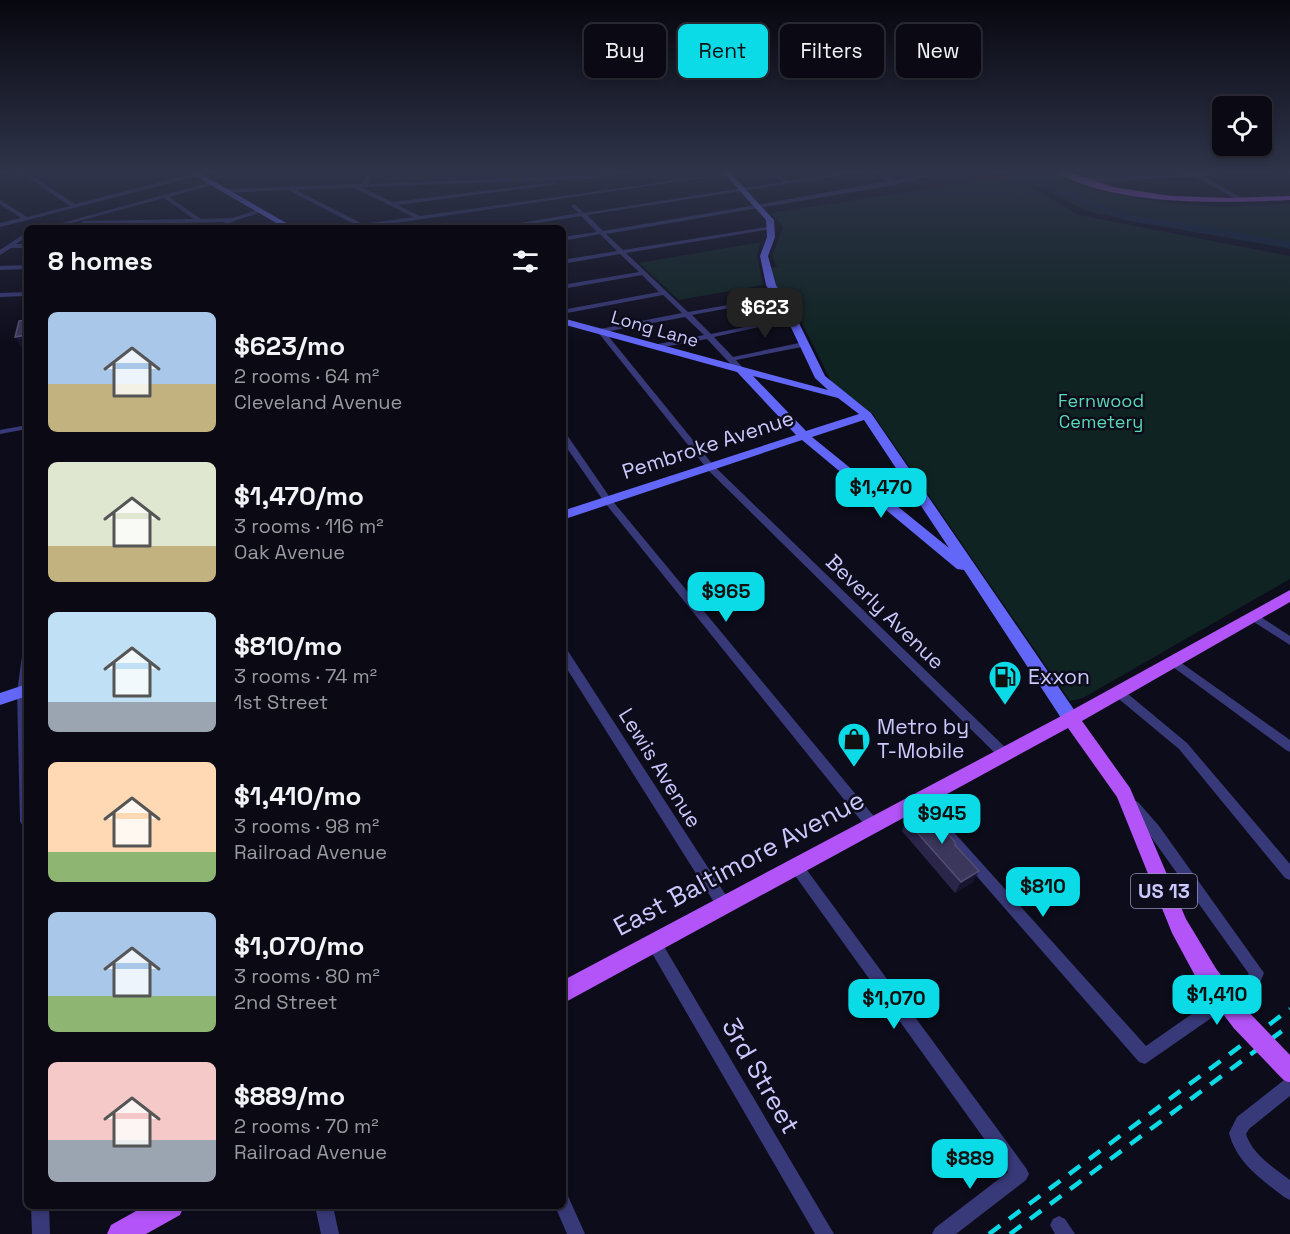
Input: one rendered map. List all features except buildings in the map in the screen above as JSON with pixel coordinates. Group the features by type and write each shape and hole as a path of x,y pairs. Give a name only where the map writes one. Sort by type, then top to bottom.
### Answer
{"main road":[{"name":"East Baltimore Avenue","path":"566,991 872,825 921,806 1005,755 1290,595"},
{"name":"US 13","path":"1071,719 1113,775 1128,802 1175,917 1207,975 1243,1022 1290,1071"},
{"path":"120,1234 166,1209"}],"street":[{"path":"597,228 709,336 805,436 976,577"},
{"path":"566,238 627,228"},
{"path":"566,261 767,228"},
{"path":"771,228 771,237 764,256 771,285 792,319 820,378 867,415 1071,719"},
{"path":"0,253 24,236"},
{"path":"8,246 24,246"},
{"path":"0,268 24,267"},
{"path":"566,286 642,273"},
{"path":"566,318 663,293"},
{"path":"0,295 24,294"},
{"path":"600,331 777,297"},
{"path":"656,347 792,319"},
{"name":"Long Lane","path":"566,320 656,347 843,397"},
{"name":"Beverly Avenue","path":"600,331 711,468 1005,755"},
{"path":"732,359 804,344"},
{"name":"Pembroke Avenue","path":"566,515 867,415"},
{"path":"0,432 24,428"},
{"path":"566,440 608,501 872,825"},
{"path":"1252,616 1290,641"},
{"name":"Lewis Avenue","path":"566,657 724,905"},
{"path":"1173,661 1290,747"},
{"path":"0,699 24,691"},
{"path":"1118,692 1175,738 1290,874"},
{"path":"939,826 1145,1056 1254,980 1257,973 1154,830 1128,802"},
{"path":"796,866 1020,1174 941,1234"},
{"name":"3rd Street","path":"654,944 825,1234"},
{"path":"1290,1086 1238,1129 1238,1139 1251,1158 1290,1191"},
{"path":"40,1209 41,1234"},
{"path":"325,1209 330,1234"},
{"path":"565,1209 576,1234"}],"green space":[{"name":"Fernwood Cemetery","path":"783,228 1143,228 1290,256 1290,579 1083,698 1070,701 873,414 832,383 790,299 777,287 771,268 777,267 772,256"},
{"path":"1173,228 1290,228 1290,249"},
{"path":"761,242 757,255 763,285 679,300 639,263"}],"waterway":[{"path":"1196,228 1290,245"}],"railway":[{"path":"989,1234 1290,1009"},
{"path":"1010,1234 1290,1025"}],"place":[{"name":"Exxon","path":"1005,706"},
{"name":"Metro by T-Mobile","path":"854,768"}]}
